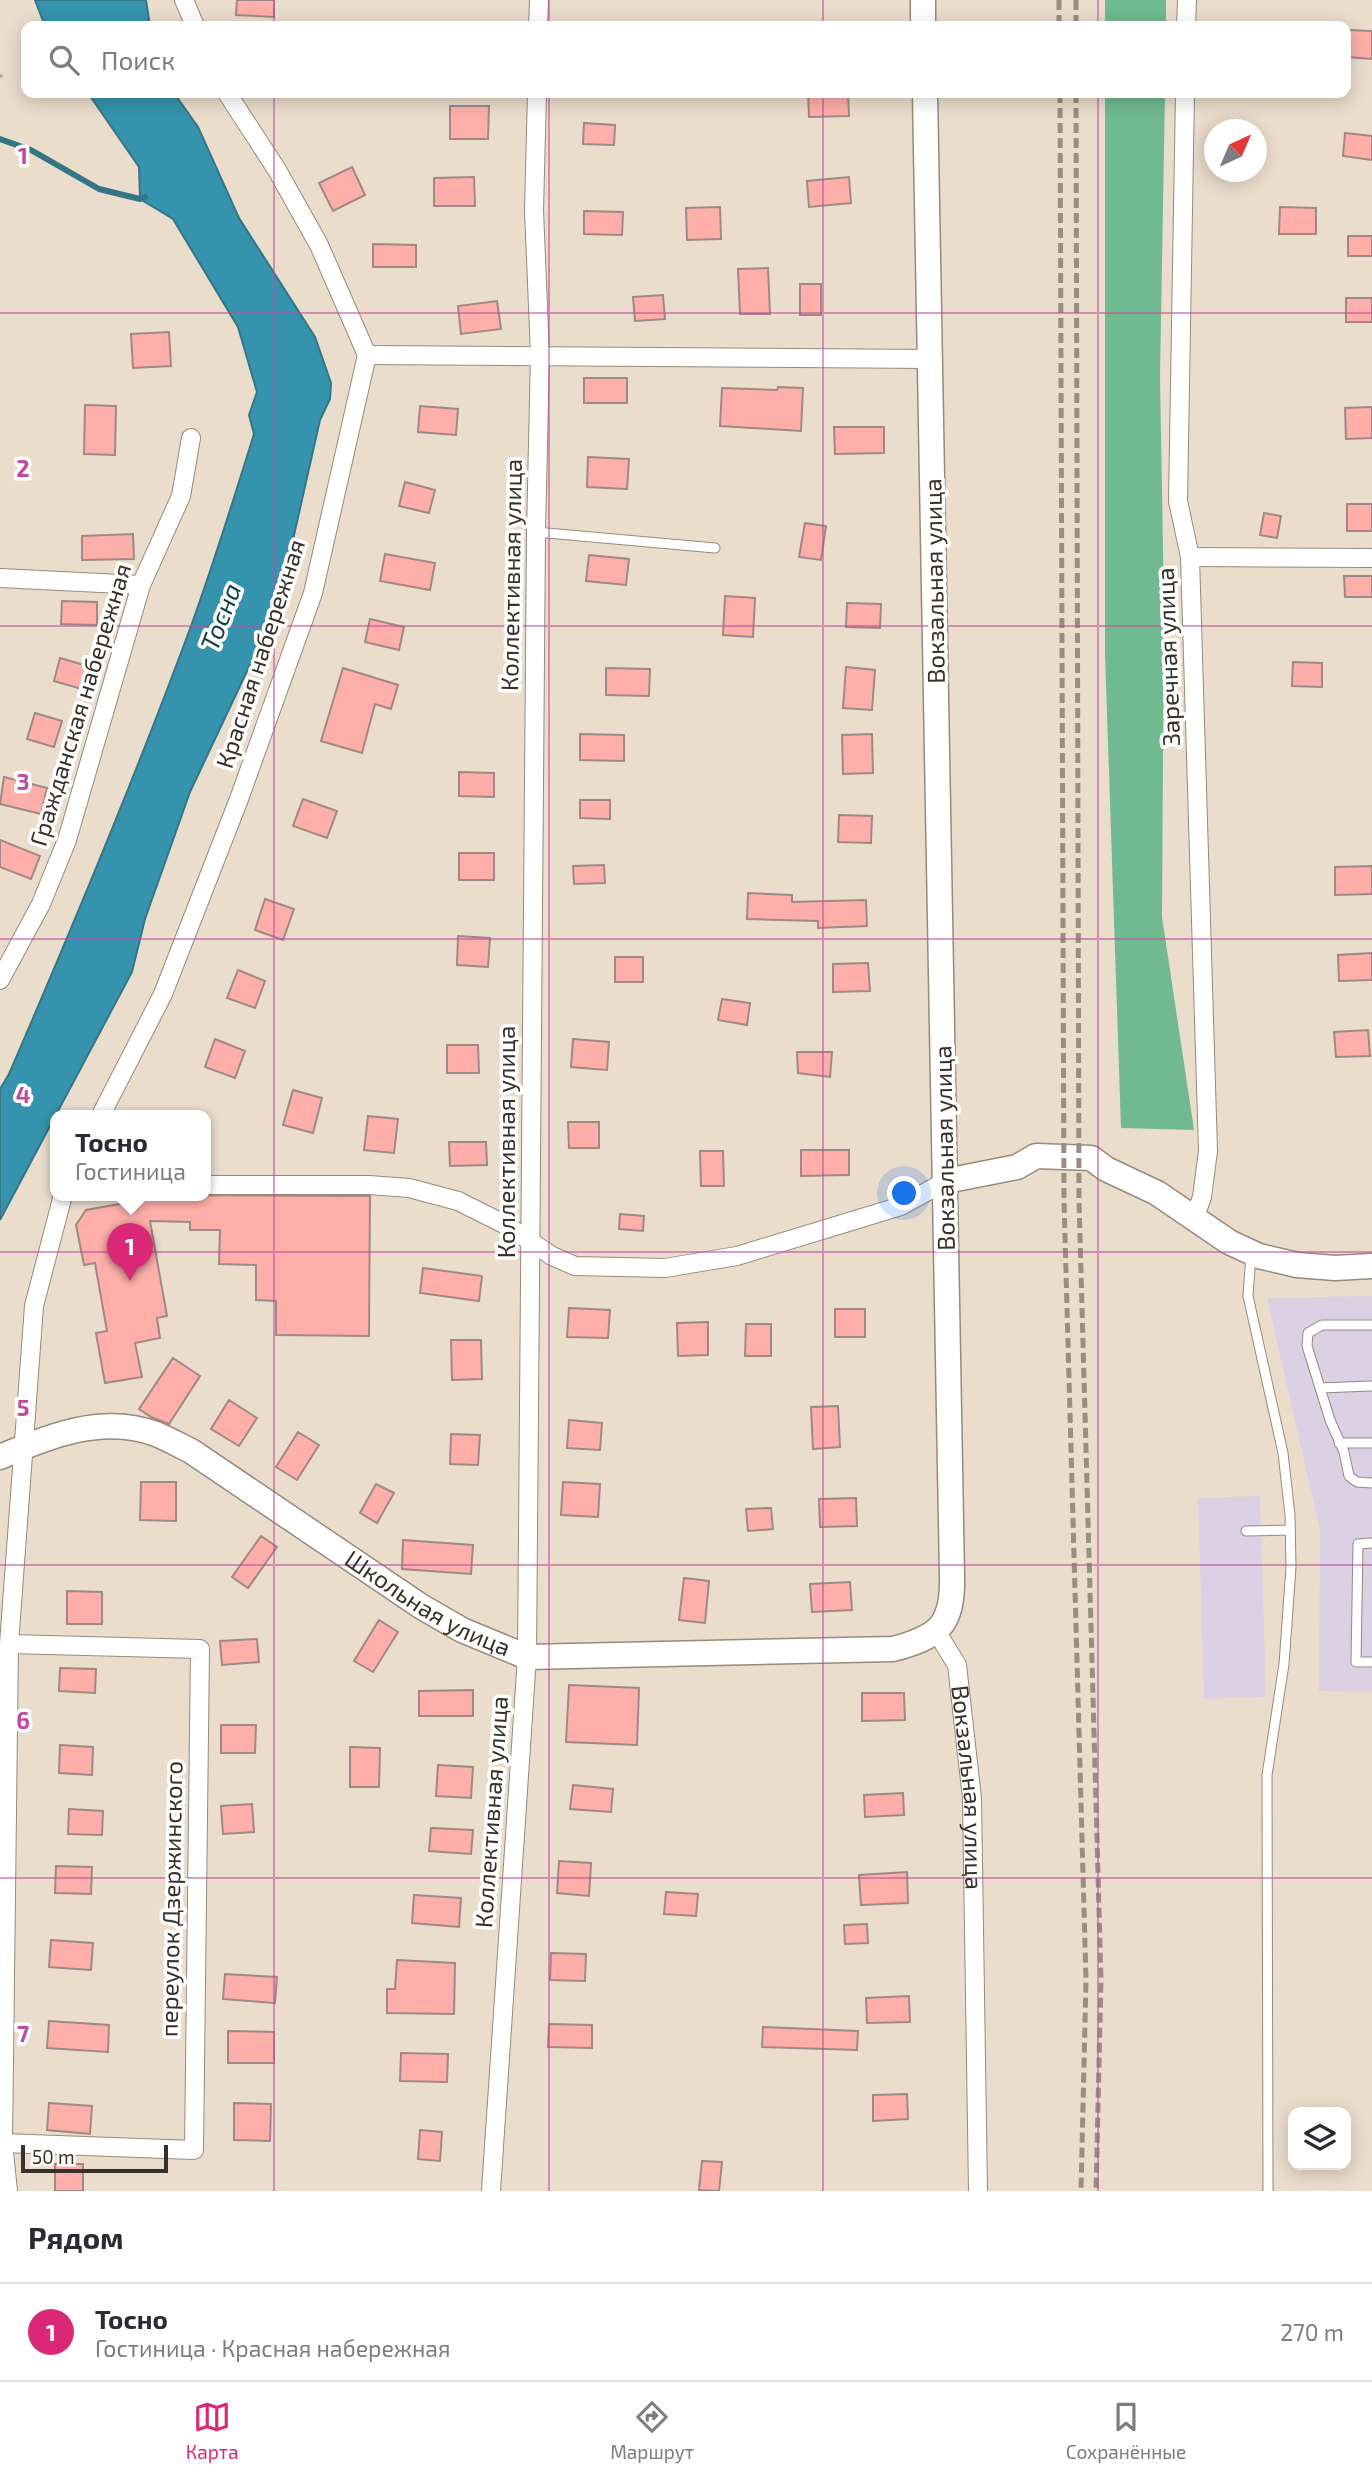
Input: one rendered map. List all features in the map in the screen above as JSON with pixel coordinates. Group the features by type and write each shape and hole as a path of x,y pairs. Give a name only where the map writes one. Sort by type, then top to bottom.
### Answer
{"street":[{"path":"184,0 193,21"},
{"path":"538,21 539,0"},
{"path":"923,0 923,21"},
{"path":"1186,0 1186,21"},
{"path":"230,98 277,170 318,245 368,355 931,359"},
{"name":"Коллективная улица","path":"491,2191 527,1657 536,533 540,355 534,210 537,98"},
{"name":"Вокзальная улица","path":"925,98 953,1597 948,1615 936,1631 957,1665 972,1798 978,2191"},
{"name":"Заречная улица","path":"1185,98 1178,501 1190,557 1208,1151 1202,1197 1194,1219"},
{"name":"Красная набережная","path":"105,1110 163,994 239,799 313,593 368,355"},
{"name":"Гражданская набережная","path":"0,980 41,904 67,840 141,585 181,496 191,438"},
{"path":"1190,557 1372,558"},
{"path":"0,578 141,585"},
{"path":"211,1185 369,1185 410,1188 458,1201 506,1225 552,1256 575,1266 664,1268 737,1256 901,1206 946,1181 1017,1167 1033,1173 1106,1169 1157,1193 1229,1242 1251,1252 1297,1265 1335,1268 1372,1266"},
{"path":"8,2191 3,2143 9,1644 34,1306 61,1201"},
{"name":"Школьная улица","path":"0,1457 61,1433 98,1426 127,1427 155,1434 191,1451 422,1607 463,1630 527,1657 893,1649 922,1641 936,1631"},
{"name":"переулок Дзержинского","path":"3,2143 194,2150 200,1649 9,1644"}],"lane":[{"path":"536,533 715,548"},
{"path":"1251,1252 1248,1296 1283,1453 1291,1567 1284,1664 1266,1774 1268,2191"},
{"path":"1372,1325 1322,1325 1308,1334 1307,1346 1349,1476 1357,1482 1372,1483"},
{"path":"1320,1388 1372,1386"},
{"path":"1339,1443 1372,1443"},
{"path":"1246,1531 1290,1530"},
{"path":"1372,1543 1358,1544 1356,1662 1372,1662"}],"shaded area":[{"path":"1372,1296 1372,1692 1319,1691 1320,1530 1267,1298"},
{"path":"1260,1496 1266,1697 1204,1699 1198,1498"}],"green space":[{"path":"1105,0 1166,0 1166,21 1105,21"},
{"path":"1105,98 1165,98 1160,377 1164,603 1162,917 1194,1130 1121,1128 1105,654"}],"water":[{"path":"35,0 146,0 149,21 43,21"},
{"name":"Тосна","path":"91,98 178,98 198,127 239,218 315,337 331,383 330,399 320,420 292,544 257,650 190,792 145,919 132,972 59,1110 50,1110 50,1126 0,1220 0,1089 57,963 148,739 199,602 254,434 249,415 257,392 238,327 173,219 140,199 139,167"}],"building":[{"path":"237,0 274,0 274,17 236,15"},
{"path":"1351,30 1372,31 1372,59 1351,57"},
{"path":"808,98 848,98 849,116 809,117"},
{"path":"450,106 489,106 488,139 450,139"},
{"path":"584,123 615,125 614,145 583,144"},
{"path":"1345,133 1372,136 1372,160 1343,156"},
{"path":"352,167 365,195 333,211 319,183"},
{"path":"474,177 475,206 434,206 434,178"},
{"path":"849,177 851,203 809,207 807,181"},
{"path":"720,207 721,239 687,240 686,208"},
{"path":"1280,207 1316,208 1316,234 1279,234"},
{"path":"584,211 623,212 622,235 584,234"},
{"path":"1348,236 1372,236 1372,256 1348,256"},
{"path":"373,244 416,245 416,267 373,267"},
{"path":"768,268 770,314 740,314 738,269"},
{"path":"800,284 821,284 821,315 800,315"},
{"path":"663,295 665,319 635,321 633,297"},
{"path":"1346,298 1372,298 1372,322 1346,322"},
{"path":"497,301 501,329 461,334 458,306"},
{"path":"169,332 171,366 133,368 131,334"},
{"path":"584,378 627,378 627,403 584,403"},
{"path":"778,387 803,388 801,431 720,426 722,388 777,390"},
{"path":"85,405 116,406 115,455 84,454"},
{"path":"420,406 458,409 456,435 418,432"},
{"path":"1372,407 1372,438 1346,439 1345,408"},
{"path":"834,427 884,427 884,453 835,454"},
{"path":"588,457 629,459 627,489 587,487"},
{"path":"405,482 435,490 429,513 399,506"},
{"path":"1347,504 1372,504 1372,531 1347,531"},
{"path":"1264,513 1281,516 1277,538 1260,535"},
{"path":"805,523 826,526 821,560 799,557"},
{"path":"133,534 134,559 82,560 82,536"},
{"path":"385,554 435,563 430,590 380,581"},
{"path":"589,555 629,559 626,585 586,581"},
{"path":"1344,576 1372,576 1372,597 1345,597"},
{"path":"725,596 755,598 753,637 723,635"},
{"path":"62,601 97,602 97,625 61,624"},
{"path":"847,603 881,604 880,628 846,627"},
{"path":"370,619 404,627 399,650 365,642"},
{"path":"60,658 91,667 85,690 54,681"},
{"path":"1293,662 1322,663 1322,687 1292,686"},
{"path":"846,667 875,670 872,710 843,708"},
{"path":"343,668 398,685 391,709 375,704 362,753 321,741"},
{"path":"606,668 650,669 649,696 606,695"},
{"path":"35,713 62,721 54,747 27,739"},
{"path":"580,734 624,735 624,761 580,760"},
{"path":"872,734 873,773 843,774 842,735"},
{"path":"459,772 494,773 494,797 459,796"},
{"path":"4,777 47,788 41,814 0,804"},
{"path":"303,799 337,811 327,838 293,826"},
{"path":"580,800 610,800 610,819 580,818"},
{"path":"839,815 872,816 871,843 838,842"},
{"path":"0,840 40,856 31,879 0,867"},
{"path":"459,853 494,853 494,880 459,880"},
{"path":"604,865 605,883 574,884 573,866"},
{"path":"1372,866 1372,894 1335,895 1335,867"},
{"path":"748,893 792,895 792,902 866,900 867,926 818,928 818,921 747,919"},
{"path":"265,899 294,909 283,940 255,930"},
{"path":"458,936 490,938 488,967 457,965"},
{"path":"1372,953 1372,980 1339,981 1338,955"},
{"path":"615,957 643,957 643,982 615,982"},
{"path":"868,963 870,991 833,992 833,964"},
{"path":"238,970 265,981 255,1008 227,998"},
{"path":"722,999 750,1003 747,1025 718,1020"},
{"path":"1368,1030 1370,1056 1336,1057 1334,1032"},
{"path":"215,1039 245,1051 235,1078 205,1067"},
{"path":"573,1039 609,1042 607,1070 571,1067"},
{"path":"447,1045 478,1045 479,1073 447,1073"},
{"path":"797,1052 832,1052 830,1077 798,1073"},
{"path":"293,1090 322,1098 313,1133 283,1125"},
{"path":"368,1116 398,1119 394,1153 364,1150"},
{"path":"568,1122 599,1122 599,1148 569,1148"},
{"path":"449,1142 486,1142 487,1165 450,1166"},
{"path":"801,1150 849,1150 849,1175 801,1176"},
{"path":"700,1151 723,1151 724,1186 701,1186"},
{"path":"211,1195 370,1196 369,1336 276,1335 276,1301 256,1300 256,1265 219,1264 220,1230 190,1230 190,1222 150,1221 167,1316 157,1318 160,1338 135,1343 142,1377 105,1383 96,1333 107,1331 95,1263 84,1265 76,1225 86,1210 137,1201 211,1201"},
{"path":"620,1214 644,1216 643,1231 619,1229"},
{"path":"423,1268 482,1276 479,1301 420,1293"},
{"path":"569,1308 610,1310 608,1338 567,1337"},
{"path":"835,1309 865,1309 865,1337 835,1337"},
{"path":"708,1322 708,1355 678,1356 677,1323"},
{"path":"746,1324 771,1324 771,1356 745,1356"},
{"path":"451,1340 481,1340 482,1379 452,1380"},
{"path":"173,1358 200,1376 169,1424 139,1409"},
{"path":"229,1400 257,1418 239,1446 211,1429"},
{"path":"838,1406 840,1447 813,1449 811,1407"},
{"path":"569,1420 602,1423 600,1450 567,1448"},
{"path":"298,1432 319,1445 297,1480 276,1467"},
{"path":"451,1434 480,1435 478,1465 450,1464"},
{"path":"141,1482 176,1482 176,1521 140,1520"},
{"path":"563,1482 600,1484 598,1517 561,1515"},
{"path":"376,1484 394,1493 377,1523 360,1513"},
{"path":"856,1498 857,1526 820,1527 819,1499"},
{"path":"771,1508 773,1529 748,1531 746,1509"},
{"path":"261,1536 277,1547 248,1588 232,1577"},
{"path":"403,1540 473,1545 471,1574 402,1569"},
{"path":"684,1578 709,1581 705,1623 679,1620"},
{"path":"850,1582 852,1610 812,1612 810,1584"},
{"path":"67,1591 102,1592 102,1624 67,1624"},
{"path":"379,1620 398,1632 373,1672 354,1661"},
{"path":"257,1639 259,1662 222,1665 220,1641"},
{"path":"60,1668 96,1669 95,1693 59,1691"},
{"path":"569,1685 639,1688 637,1745 566,1742"},
{"path":"473,1690 473,1716 419,1716 419,1691"},
{"path":"862,1693 904,1693 905,1720 862,1721"},
{"path":"221,1725 256,1725 255,1753 221,1753"},
{"path":"60,1745 93,1747 92,1775 59,1773"},
{"path":"350,1747 380,1748 379,1787 350,1787"},
{"path":"438,1765 473,1767 471,1798 436,1796"},
{"path":"573,1785 613,1789 611,1812 570,1809"},
{"path":"903,1793 904,1815 865,1817 864,1795"},
{"path":"252,1804 254,1832 223,1834 221,1806"},
{"path":"69,1809 103,1811 102,1835 68,1834"},
{"path":"431,1828 473,1830 471,1854 429,1851"},
{"path":"559,1861 591,1863 589,1896 557,1893"},
{"path":"56,1866 92,1867 91,1894 55,1893"},
{"path":"907,1872 908,1903 861,1905 859,1875"},
{"path":"666,1892 698,1894 696,1916 664,1914"},
{"path":"414,1895 461,1898 459,1927 412,1923"},
{"path":"867,1924 868,1943 845,1944 844,1925"},
{"path":"51,1940 93,1943 91,1970 49,1967"},
{"path":"551,1953 586,1954 585,1981 550,1980"},
{"path":"397,1960 455,1963 454,2014 387,2013 387,1989 395,1989"},
{"path":"225,1974 277,1977 275,2003 223,1999"},
{"path":"909,1996 910,2022 867,2023 866,1998"},
{"path":"49,2021 109,2025 108,2052 47,2048"},
{"path":"549,2024 592,2025 592,2048 548,2047"},
{"path":"763,2027 858,2031 857,2050 762,2047"},
{"path":"228,2031 274,2032 274,2063 228,2063"},
{"path":"401,2053 448,2054 447,2082 400,2081"},
{"path":"907,2094 908,2119 873,2121 873,2095"},
{"path":"49,2103 92,2106 90,2134 47,2130"},
{"path":"234,2103 271,2104 270,2141 234,2140"},
{"path":"420,2130 442,2132 440,2161 418,2159"},
{"path":"702,2161 722,2162 719,2191 699,2190"},
{"path":"55,2164 83,2164 83,2191 55,2191"}],"waterway":[{"path":"0,139 31,150 99,189 140,199 145,197"}],"railway":[{"path":"1059,0 1059,21"},
{"path":"1076,0 1076,21"},
{"path":"1060,98 1064,1201 1086,1980 1081,2191"},
{"path":"1076,98 1079,1201 1101,1980 1096,2191"}],"place":[{"name":"Тосно","path":"130,1281"}]}
